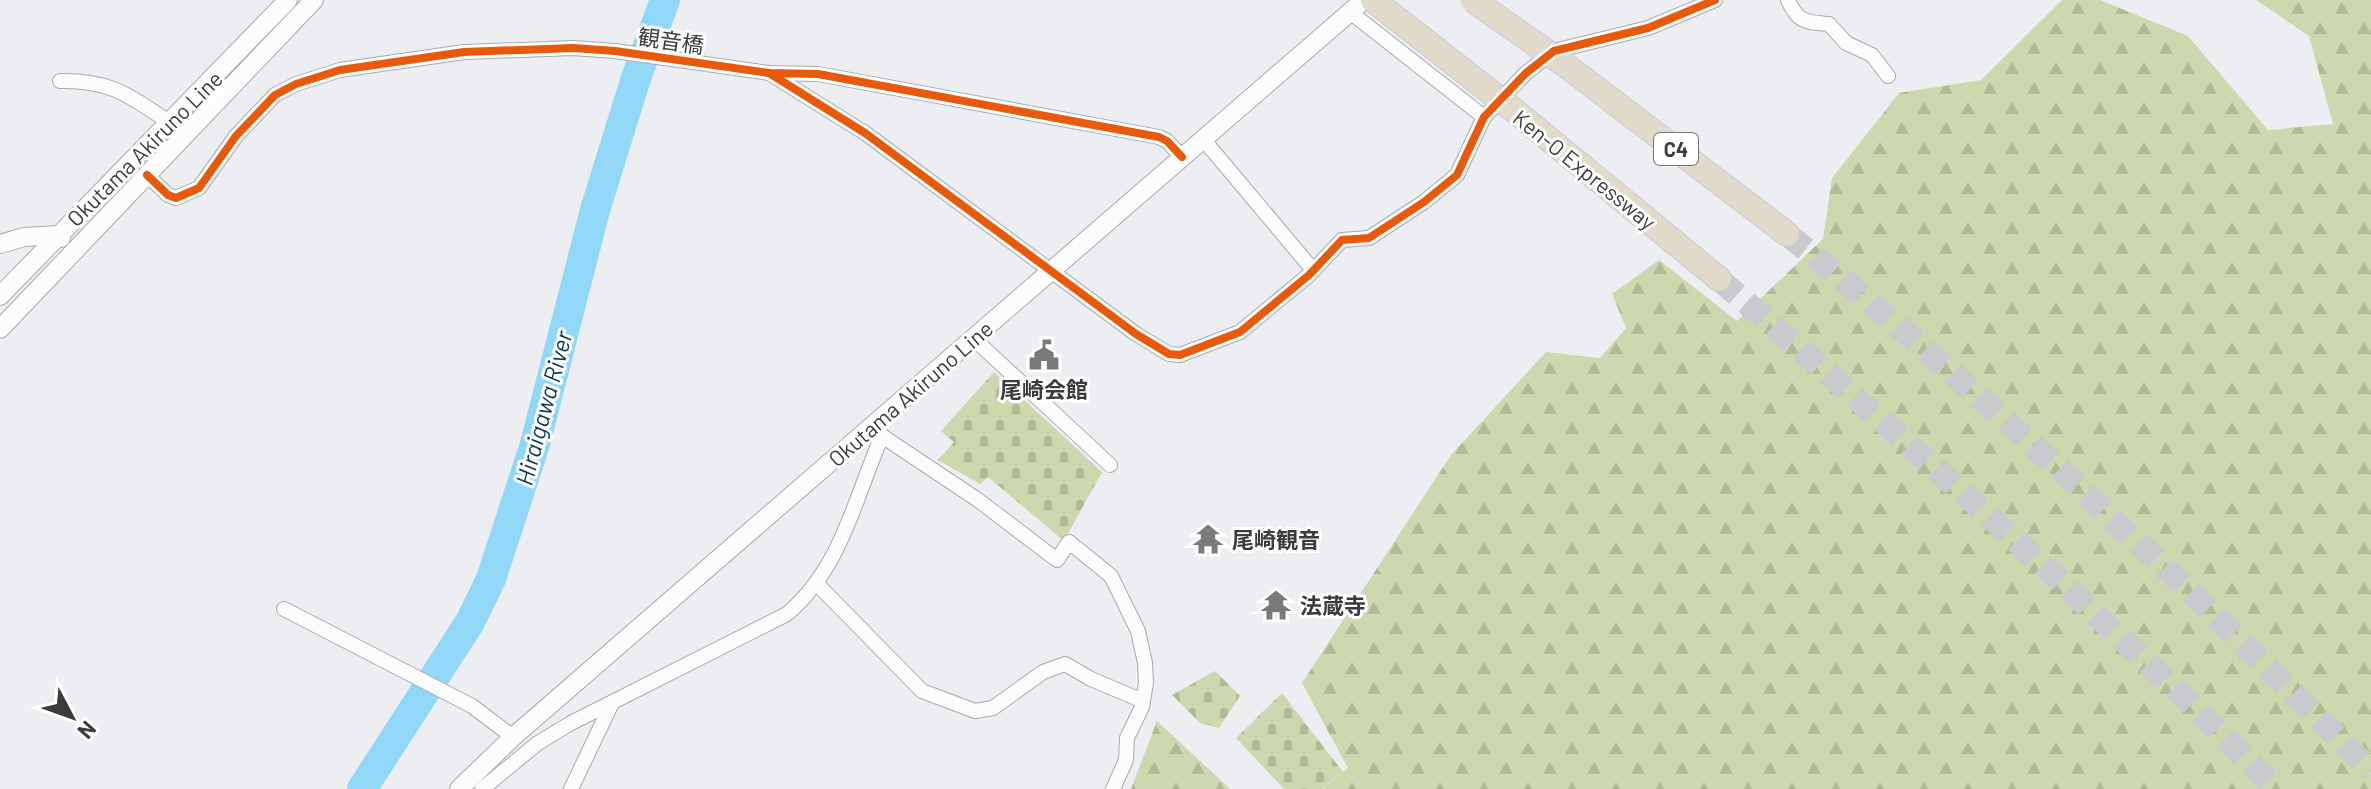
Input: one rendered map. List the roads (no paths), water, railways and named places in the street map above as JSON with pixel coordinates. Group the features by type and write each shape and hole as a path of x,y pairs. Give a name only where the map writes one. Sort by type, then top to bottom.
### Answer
{"highway":[{"name":"Ken-O Expressway","path":"1373,0 1516,112 1719,279"},
{"name":"C4","path":"1473,0 1564,64 1787,234"}],"main road":[{"name":"Okutama Akiruno Line","path":"0,296 288,0"},
{"name":"Okutama Akiruno Line","path":"0,329 314,0"},
{"name":"Okutama Akiruno Line","path":"459,789 513,737 878,430 974,339 1357,6"},
{"path":"0,244 24,237 58,235 75,250"}],"street":[{"path":"769,73 865,133 1136,334 1169,354 1180,355 1240,332 1313,270 1342,240 1369,238 1424,202 1457,175 1484,117 1526,73 1554,51 1648,28 1715,0"},
{"path":"1788,0 1794,13 1805,22 1829,24 1846,43 1872,55 1888,76"},
{"path":"1357,6 1484,117"},
{"name":"観音橋","path":"147,175 168,195 176,198 199,188 236,136 275,95 296,84 340,70 464,52 573,48 769,73 818,74 1159,137 1182,157"},
{"path":"60,81 87,81 118,89 169,122"},
{"path":"1203,139 1313,270"},
{"path":"974,339 1110,465"},
{"path":"482,789 538,743 787,614 817,584 841,541 878,430 1057,560 1069,542 1111,576 1138,631 1145,663 1143,701 1127,738 1126,760 1113,789"},
{"path":"817,584 922,691 975,711 993,708 1043,672 1065,664 1091,679 1143,701"},
{"path":"284,609 465,703 513,737"},
{"path":"571,789 612,703"}],"waterway":[{"name":"Hiraigawa River","path":"362,789 470,622 491,579 535,444 595,210 636,78 665,0"}],"tunnel":[{"path":"1787,234 1939,362 2086,494 2371,771"},
{"path":"1719,279 2003,529 2141,657 2276,789"}],"place":[{"name":"尾崎会館","path":"1044,355"},
{"name":"尾崎観音","path":"1208,539"},
{"name":"法蔵寺","path":"1276,605"}]}
